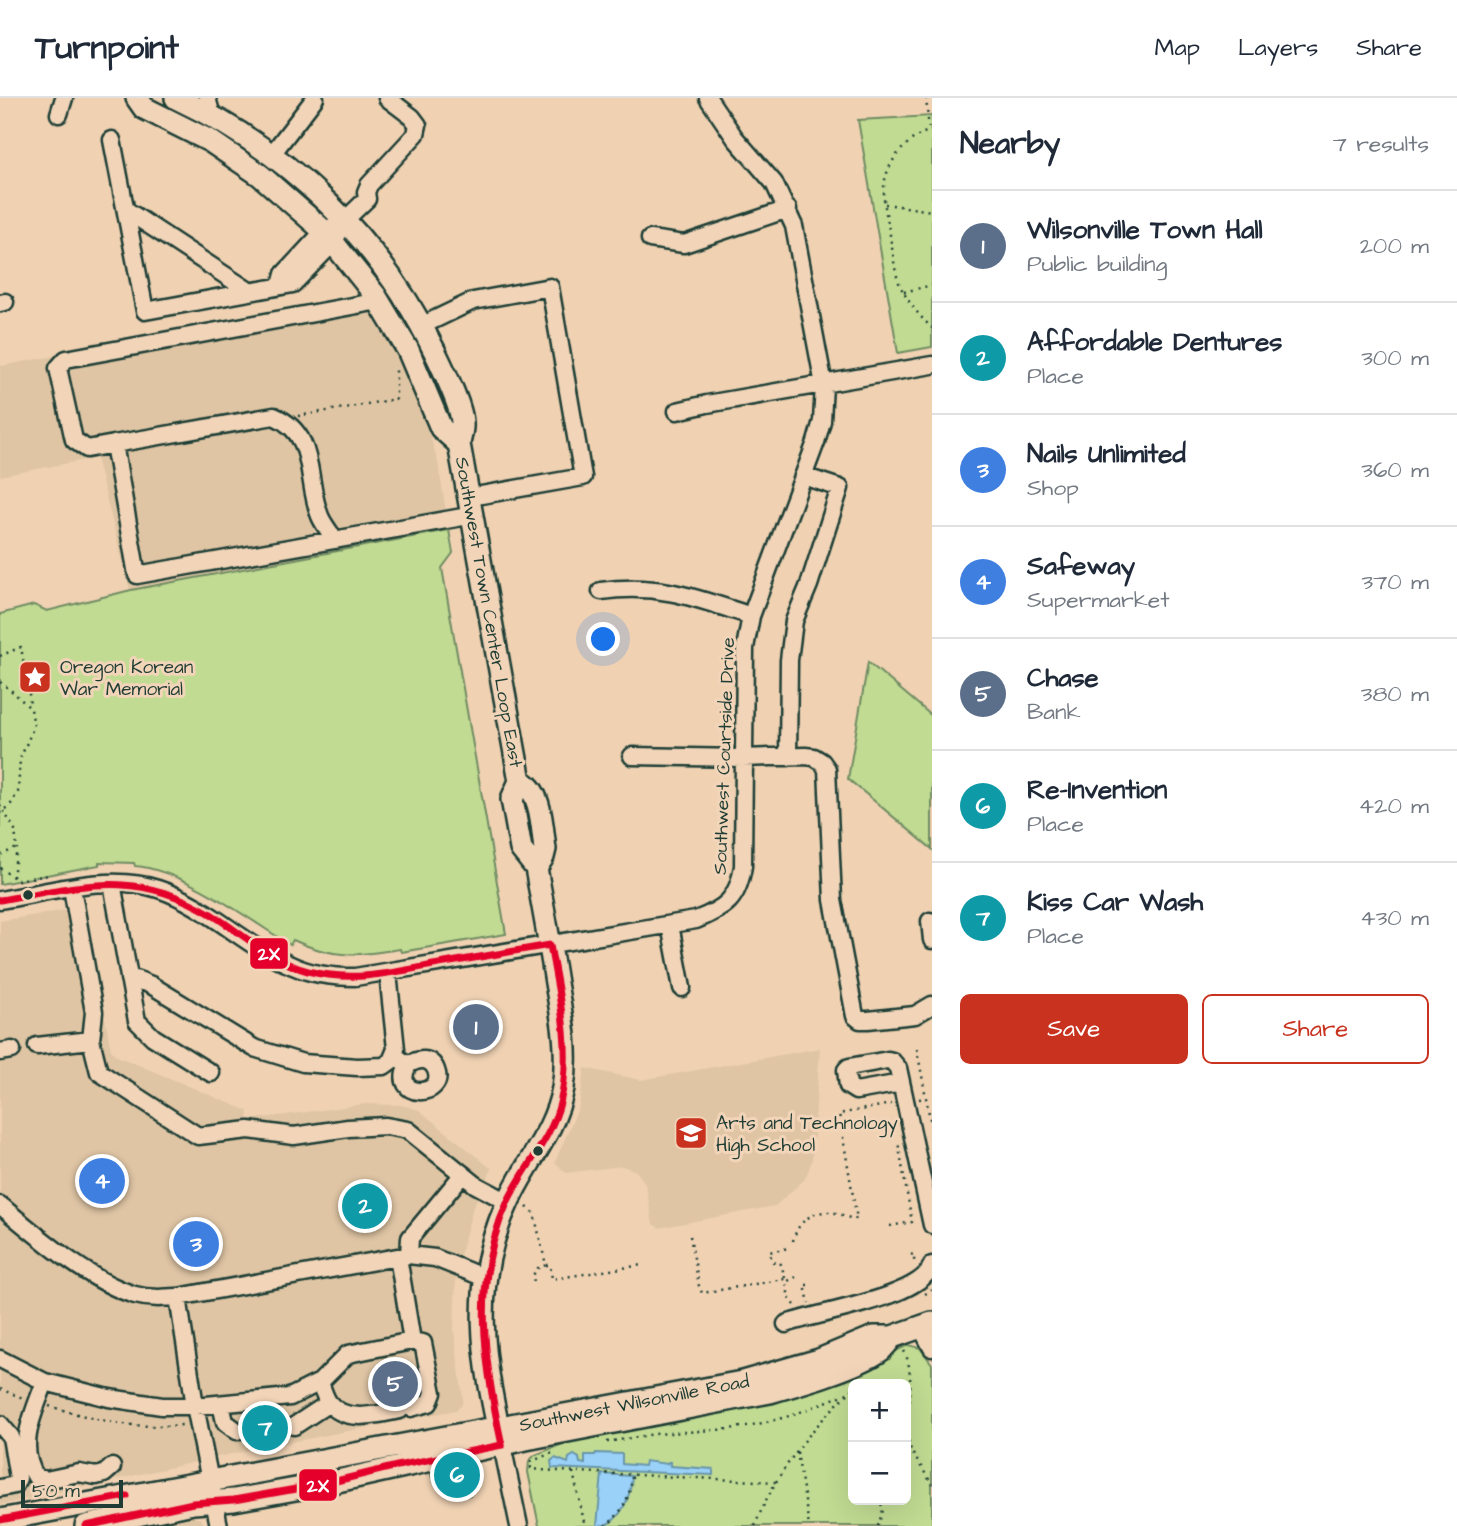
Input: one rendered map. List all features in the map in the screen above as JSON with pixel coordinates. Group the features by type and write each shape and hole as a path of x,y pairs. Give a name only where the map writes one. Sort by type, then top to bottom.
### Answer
{"main road":[{"name":"Southwest Town Center Loop East","path":"137,98 144,108 209,141 260,175 329,237 379,301 408,350 441,428 459,444"},
{"name":"Southwest Town Center Loop East","path":"176,98 209,107 312,187 345,220 392,279 421,326 443,368 463,422 459,444 520,781 528,784 536,796 545,849 536,868 565,1035 564,1085 560,1103 517,1205 494,1239 482,1293 484,1348 500,1436"},
{"name":"Southwest Wilsonville Road","path":"0,1520 212,1491 500,1436 742,1382 820,1360 874,1337 898,1344 927,1325"},
{"name":"Southwest Wilsonville Road","path":"86,1526 193,1503 212,1491"}],"street":[{"path":"59,114 64,98"},
{"path":"272,154 315,98"},
{"path":"112,140 145,311 281,285 284,274 329,237 367,199 369,185 416,134 418,125 412,117 387,98"},
{"name":"Southwest Courtside Drive","path":"0,900 112,883 143,886 190,903 277,959 304,971 341,977 388,973 670,925 696,920 719,911 735,893 741,881 743,866 743,675 751,616 822,421 824,385 801,257 788,209 774,183 735,138 714,100"},
{"path":"650,239 684,244 788,209"},
{"path":"126,210 249,291"},
{"path":"114,444 137,575 335,540 583,477 550,287 474,301 421,326"},
{"path":"335,540 320,517 304,442 289,423 274,416 87,449 74,440 58,368 66,359 379,301"},
{"path":"677,411 932,365"},
{"path":"788,757 789,660 794,621 809,585 840,488 803,476"},
{"path":"601,591 629,587 663,589 751,616"},
{"path":"632,756 814,757 822,762 827,769 833,901 855,1016 860,1020 867,1020 915,1015 932,1005"},
{"path":"112,883 137,1021 153,1037 211,1073"},
{"path":"72,888 94,1012 91,1040 99,1072 198,1136 249,1130 294,1136 348,1128 386,1126 408,1130 475,1185 517,1205"},
{"path":"930,920 932,940"},
{"path":"670,925 682,988"},
{"path":"129,979 136,978 151,985 254,1048 303,1063 357,1067 384,1066 391,1061 396,1049 388,973"},
{"path":"37,1046 91,1040"},
{"path":"394,1055 408,1065"},
{"path":"901,1083 932,1225"},
{"path":"412,1341 404,1256 410,1238 463,1174"},
{"path":"0,1205 67,1257 111,1285 144,1297 178,1297 404,1256 435,1258 485,1279"},
{"path":"786,1324 856,1306 907,1287 919,1282 924,1268"},
{"path":"178,1297 198,1424 219,1526"},
{"path":"927,1325 932,1348"},
{"path":"0,1359 45,1381 109,1398 162,1406 195,1406 290,1397 320,1382 348,1353 412,1341 423,1343 433,1393 429,1403 362,1416 339,1410 329,1403 320,1382"},
{"path":"45,1381 26,1435 32,1470 36,1477 46,1480 79,1473 96,1476 104,1474 112,1467"},
{"path":"294,1426 329,1403"},
{"path":"221,1404 225,1422 237,1431"},
{"path":"0,1424 11,1437 18,1478 15,1485 0,1488"},
{"path":"500,1436 519,1526"}],"path":[{"path":"926,98 930,131 910,140 899,152 884,184 895,270 904,292 932,328"},
{"path":"885,204 932,211"},
{"path":"904,292 932,285"},
{"path":"282,419 396,399 396,370"},
{"path":"0,656 21,647 30,700 28,706"},
{"path":"0,682 28,706 34,720 33,731 20,759 18,792 0,813"},
{"path":"0,805 15,830 17,848 12,877"},
{"path":"0,855 17,848"},
{"path":"0,868 17,880 56,873"},
{"path":"918,1049 932,1130"},
{"path":"793,1241 800,1224 813,1215 834,1213 858,1219 839,1114 926,1098"},
{"path":"890,1226 912,1222 896,1130"},
{"path":"517,1205 534,1213 546,1265"},
{"path":"690,1236 702,1293 796,1277"},
{"path":"789,1248 769,1252 772,1261 781,1264 791,1301 799,1307"},
{"path":"911,1255 913,1254 924,1268"},
{"path":"534,1284 533,1275 538,1268 546,1265 550,1265 552,1279 642,1265"},
{"path":"806,1307 809,1306 805,1285 808,1284"},
{"path":"920,1290 922,1295"},
{"path":"898,1344 910,1364 910,1379"},
{"path":"0,1389 106,1423 147,1427 198,1424"},
{"path":"597,1443 654,1434 730,1429 763,1423 793,1415 848,1393"},
{"path":"755,1526 776,1482 797,1451 848,1393"},
{"path":"910,1442 915,1460 932,1483"},
{"path":"797,1451 809,1526"},
{"path":"554,1452 530,1462 531,1468 632,1476 776,1482"},
{"path":"573,1472 585,1526"},
{"path":"605,1526 624,1506 632,1476"},
{"path":"878,1526 883,1510 882,1505"}],"shaded area":[{"path":"362,300 380,324 416,390 438,462 449,530 130,590 96,458 0,476 0,366"},
{"path":"84,907 111,1050 117,1056 248,1111 248,1120 365,1104 401,1105 419,1110 492,1169 473,1207 456,1271 454,1330 463,1398 462,1405 456,1410 250,1450 0,1505 0,921"},
{"name":"Arts and Technology High School","path":"820,1048 812,1161 805,1179 775,1206 659,1228 653,1224 645,1183 636,1171 622,1166 566,1173 555,1162 579,1106 585,1068 641,1080"},
{"path":"191,1516 201,1519 205,1526 139,1526"}],"green space":[{"path":"932,116 932,347 898,353 858,120"},
{"path":"449,530 453,553 442,568 506,934 401,952 400,949 371,953 334,953 293,940 290,945 216,897 174,876 135,866 134,863 99,862 99,865 0,884 0,614 34,605 47,611 131,590"},
{"path":"868,662 932,716 932,849 848,779"},
{"path":"908,1345 920,1348 932,1364 932,1526 539,1526 528,1472 529,1461 535,1455 585,1435 865,1366"},
{"path":"467,1468 478,1469 480,1473 476,1487 470,1495 446,1494 431,1475"}],"water":[{"path":"622,1454 622,1464 644,1466 645,1461 667,1464 670,1462 670,1466 713,1469 713,1475 552,1468 551,1461 555,1458 568,1463 569,1458 574,1455 579,1458 580,1463 585,1464 585,1455"},
{"path":"602,1474 632,1476 623,1508 612,1521 597,1526"}],"tunnel":[{"path":"237,1431 294,1426"}],"transit line":[{"name":"2X","path":"0,900 108,884 158,890 211,914 282,961 308,971 341,976 390,973 550,945"},
{"name":"2X","path":"86,1526 193,1503 234,1500 324,1484 502,1445 486,1353 485,1291 496,1231 514,1189 556,1116 564,1083 565,1044 561,1004 550,945"},
{"name":"2X","path":"0,1520 127,1496"}],"place":[{"name":"Oregon Korean War Memorial","path":"35,677"},
{"name":"Wilsonville Town Hall","path":"476,1027"},
{"name":"Arts and Technology High School","path":"691,1133"},
{"name":"Safeway","path":"102,1181"},
{"name":"Affordable Dentures","path":"365,1206"},
{"name":"Nails Unlimited","path":"196,1244"},
{"name":"Chase","path":"395,1384"},
{"name":"Kiss Car Wash","path":"265,1428"},
{"name":"Re-Invention","path":"457,1475"}]}
